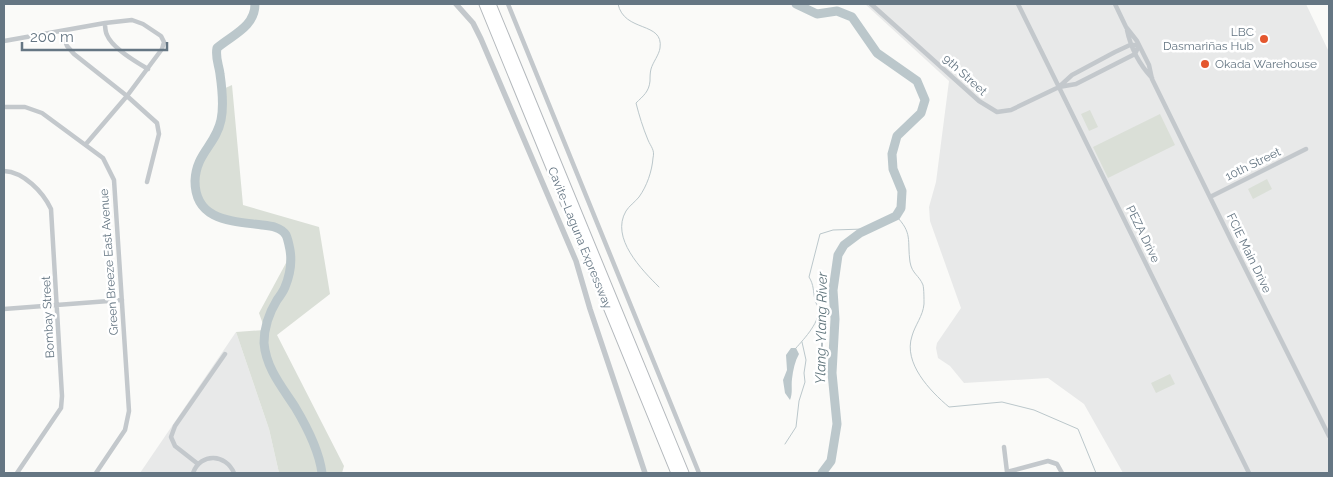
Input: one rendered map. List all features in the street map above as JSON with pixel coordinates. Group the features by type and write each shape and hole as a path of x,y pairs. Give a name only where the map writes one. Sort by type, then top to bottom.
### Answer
{"highway":[{"name":"Cavite–Laguna Expressway","path":"484,4 676,473"},
{"name":"Cavite–Laguna Expressway","path":"491,4 684,473"}],"street":[{"path":"456,4 473,23 481,39 576,261 590,309 645,473"},
{"path":"508,4 699,473"},
{"name":"9th Street","path":"871,4 991,110 1004,112 1010,110 1059,87 1076,84 1135,54"},
{"name":"PEZA Drive","path":"1018,4 1250,473"},
{"name":"FCIE Main Drive","path":"1115,4 1126,27 1139,45 1149,65 1152,79 1329,436"},
{"path":"4,41 104,23 136,21 161,36 164,45 148,69 86,144"},
{"path":"104,23 110,40 131,58 148,69"},
{"name":"FCIE Main Drive","path":"1126,27 1130,44 1143,69 1152,79"},
{"path":"61,32 67,46 74,54 127,96 157,124 159,134 147,182"},
{"path":"1130,44 1139,45 1135,54"},
{"name":"9th Street","path":"1059,87 1072,75 1130,44"},
{"name":"Green Breeze East Avenue","path":"4,107 19,106 34,110 86,144 103,158 114,180 129,411 125,430 96,473"},
{"name":"10th Street","path":"1210,196 1306,149"},
{"name":"Bombay Street","path":"4,171 15,173 34,186 47,201 51,209 62,396 61,408 17,473"},
{"path":"4,309 122,300"},
{"path":"198,464 175,446 171,437 175,426 225,354"},
{"path":"1004,447 1007,472 1048,461 1056,464 1062,473"},
{"path":"193,473 198,464 211,458 218,458 230,465 234,473"}],"shaded area":[{"path":"865,4 1306,4 1329,52 1329,473 1123,473 1084,404 1048,378 964,383 950,366 938,358 937,343 961,308 930,221 929,207 936,182 949,81"},
{"path":"232,85 243,205 319,227 330,294 277,335 344,466 342,473 279,473 269,429 236,332 265,330 259,313 286,263 289,245 286,235 277,228 229,223 203,208 198,198 195,186 195,171 201,156 217,133 222,118 221,90"},
{"path":"1090,110 1098,127 1089,131 1081,114"},
{"path":"1160,114 1175,145 1108,178 1093,147"},
{"path":"1267,179 1272,189 1253,199 1248,189"},
{"path":"236,332 269,429 279,473 140,473"},
{"path":"791,348 796,348 799,354 793,372 790,400 785,393 783,380 787,370 786,355"},
{"path":"1170,374 1175,384 1156,393 1151,383"}],"waterway":[{"path":"255,4 254,12 247,25 217,48 223,103 222,115 215,136 199,163 195,181 201,204 217,217 272,226 281,230 286,235 291,255 291,264 287,282 267,320 264,337 265,352 275,377 308,431 315,447 322,473"},
{"path":"618,4 622,13 628,19 650,30 660,40 660,48 651,69 648,88 636,103 644,131 653,151 652,168 642,193 626,211 622,221 622,232 630,253 644,272 659,287"},
{"name":"Ylang-Ylang River","path":"796,4 817,14 837,11 852,17 877,53 917,81 925,100 921,113 897,136 892,154 893,169 902,191 901,208 896,216 860,233 844,245 838,255 833,290 835,319 832,373 837,424 831,461 822,473"},
{"path":"896,216 907,232 911,266 923,287 924,304 921,316 913,332 910,346 915,366 927,385 949,407 1002,402 1034,410 1078,429 1096,473"},
{"path":"796,348 812,329 819,312 809,277 820,234 833,230 864,229 880,225"},
{"path":"785,444 796,427 799,401 805,382 806,360 802,342"}],"place":[{"name":"LBC Dasmariñas Hub","path":"1264,39"},
{"name":"Okada Warehouse","path":"1205,64"}]}
